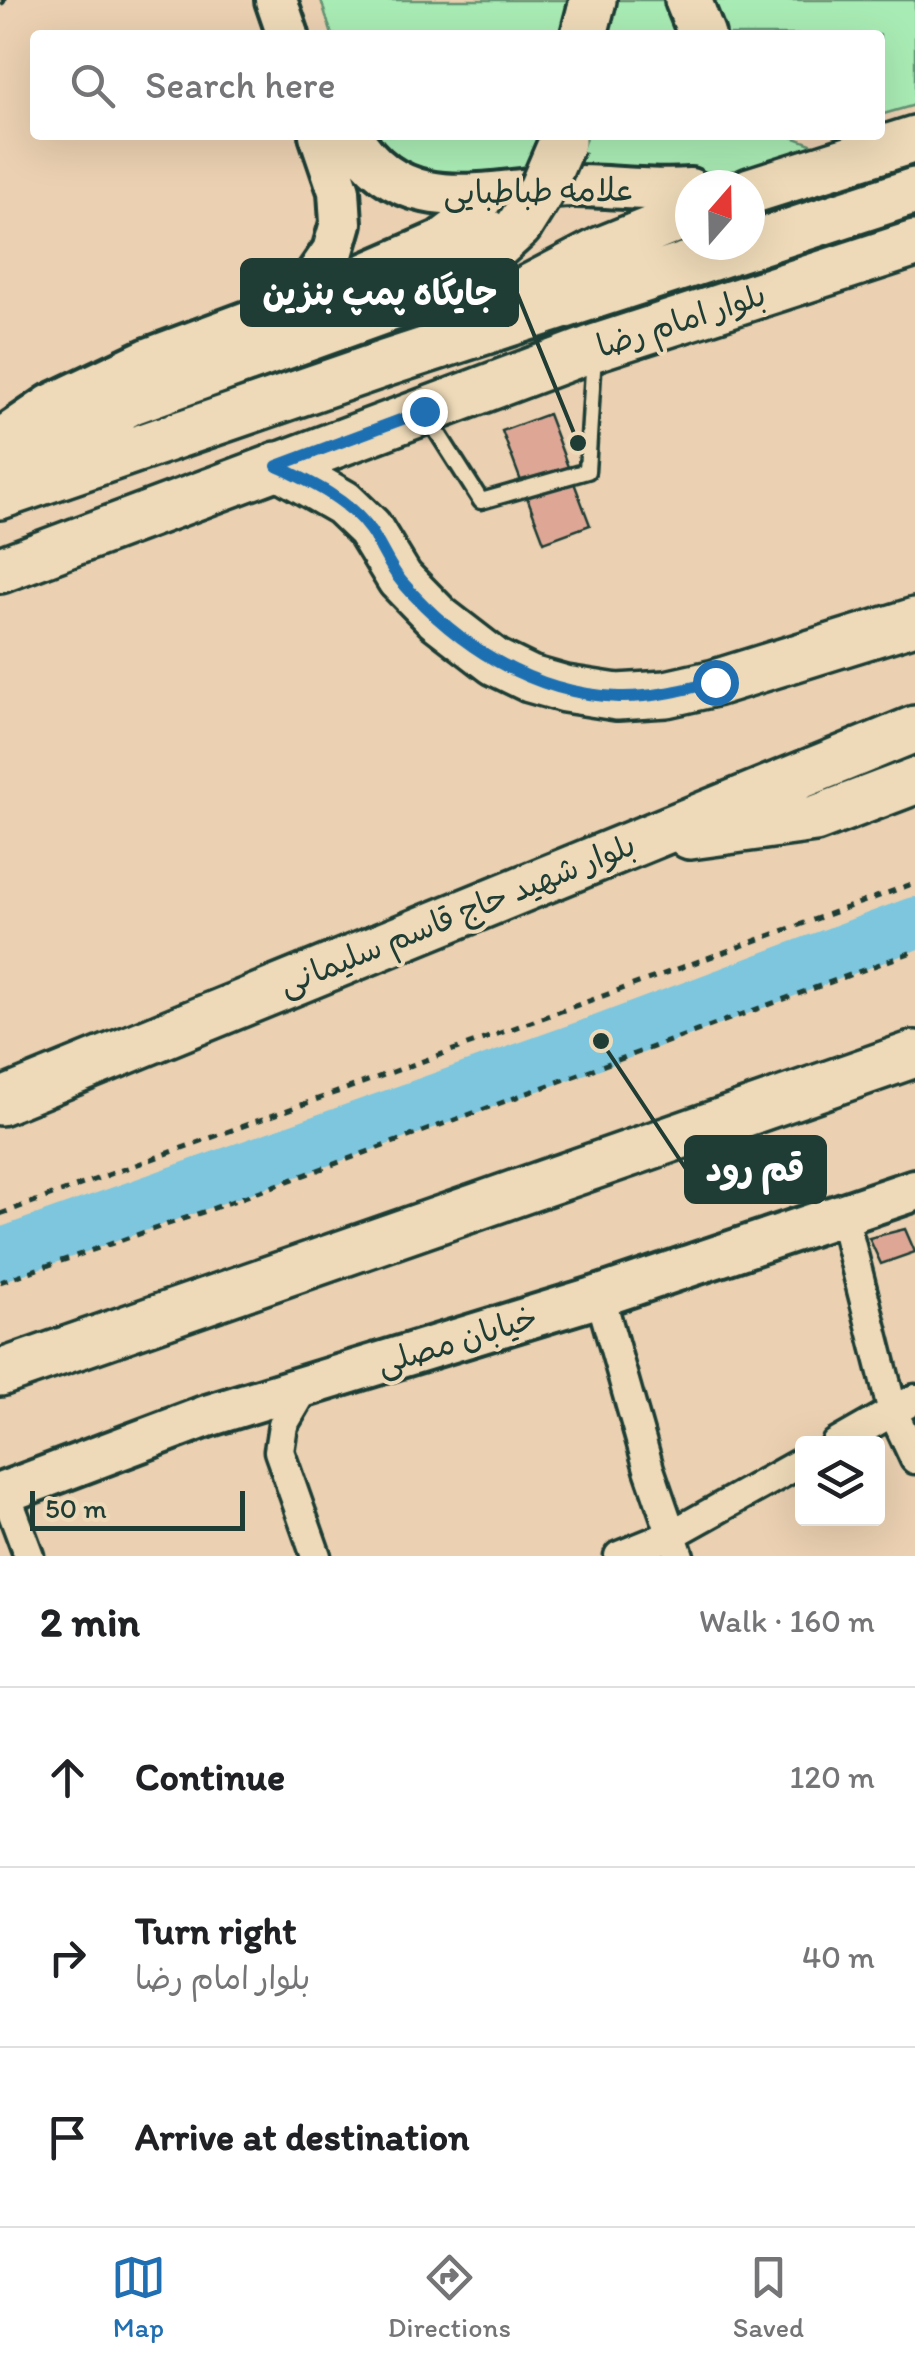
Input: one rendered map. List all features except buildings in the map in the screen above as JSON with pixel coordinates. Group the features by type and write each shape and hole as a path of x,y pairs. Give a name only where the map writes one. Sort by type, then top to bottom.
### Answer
{"main road":[{"path":"585,30 593,0"},
{"path":"688,0 700,30"},
{"path":"885,132 915,135"},
{"path":"765,184 915,135"},
{"path":"0,476 132,401 422,297 473,268 511,210 540,191 563,140"},
{"name":"بلوار امام رضا","path":"765,240 915,191"},
{"path":"387,363 602,249 675,220"},
{"name":"بلوار امام رضا","path":"0,570 594,348 915,244"},
{"name":"بلوار امام رضا","path":"0,496 387,363 704,260"},
{"path":"277,466 343,503 369,528 400,580 438,618 495,662 530,679 617,697 666,694 894,628"},
{"name":"بلوار شهید حاج قاسم سلیمانی","path":"0,1102 915,729"},
{"path":"622,846 815,819 915,781"},
{"path":"0,1374 915,1054"}],"street":[{"path":"276,0 286,30"},
{"path":"303,0 312,30"},
{"path":"280,310 314,280 333,251 341,224 338,191 322,140"},
{"name":"علامه طباطبایی","path":"355,140 374,164 394,180 420,191 511,210 572,186 675,189"},
{"path":"0,440 51,405 132,366 280,310 511,210"},
{"name":"خیابان مصلی","path":"2,1493 207,1416 600,1296 915,1190"},
{"path":"843,1216 904,1405 915,1459"},
{"path":"600,1296 675,1546"},
{"path":"306,1386 283,1425 279,1450 316,1556"},
{"path":"850,1436 904,1405"},
{"path":"620,1556 675,1546 795,1467"},
{"path":"2,1493 29,1556"}],"lane":[{"path":"424,411 481,500 587,472 594,348"}],"path":[{"path":"0,1214 915,883"},
{"path":"0,1282 278,1185 915,951"}],"green space":[{"path":"321,0 570,0 564,30 330,30"},
{"path":"615,0 672,0 683,30 608,30"},
{"path":"705,0 915,0 915,105 885,114 885,30 720,30"},
{"path":"374,140 540,140 529,170 455,183 399,166"},
{"path":"585,140 800,140 827,150 737,170 575,169"}],"waterway":[{"path":"0,1255 601,1041 915,923"}],"place":[{"name":"جایگاه پمپ بنزین","path":"578,443"},
{"name":"قم رود","path":"601,1041"}],"route":[{"path":"424,411 277,466 312,482 343,503 369,528 400,580 438,618 495,662 530,679 617,697 666,694 715,682"}]}
